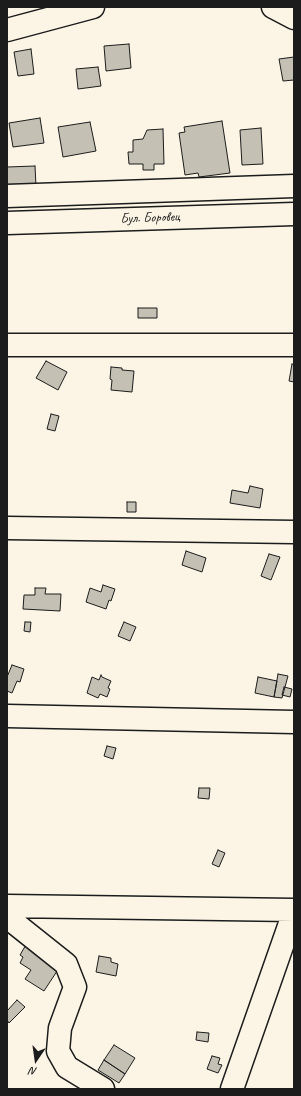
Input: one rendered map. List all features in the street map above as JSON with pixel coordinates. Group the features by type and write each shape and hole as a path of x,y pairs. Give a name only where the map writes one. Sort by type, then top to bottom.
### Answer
{"street":[{"path":"7,30 52,12 93,7"},
{"path":"274,7 294,18"},
{"path":"7,196 294,186"},
{"name":"Бул. Боровец","path":"7,223 294,214"},
{"path":"7,345 294,345"},
{"path":"7,528 294,532"},
{"path":"7,716 294,722"},
{"path":"7,906 294,911 232,1089"},
{"path":"7,917 66,964 74,987 60,1028 58,1051 67,1067 103,1089"}],"building":[{"path":"129,44 131,68 106,71 104,46"},
{"path":"31,49 34,74 18,76 14,52"},
{"path":"294,57 294,80 283,81 279,59"},
{"path":"98,67 101,86 78,89 76,69"},
{"path":"40,118 44,143 13,147 9,123"},
{"path":"222,121 230,173 199,177 198,173 185,175 179,133 185,132 184,127"},
{"path":"90,122 96,151 63,157 58,127"},
{"path":"261,128 263,164 242,165 240,130"},
{"path":"163,129 164,164 154,164 154,170 143,170 143,164 129,164 128,152 133,152 133,140 143,139 147,130"},
{"path":"35,166 36,186 7,187 7,167"},
{"path":"138,308 157,308 157,318 138,318"},
{"path":"46,361 67,372 58,390 36,378"},
{"path":"292,364 294,365 294,382 289,381"},
{"path":"111,367 134,371 132,392 111,390"},
{"path":"51,414 59,416 55,431 47,429"},
{"path":"250,486 263,489 260,508 230,503 232,490 248,493"},
{"path":"127,502 136,502 136,512 127,512"},
{"path":"186,551 206,558 202,572 182,565"},
{"path":"269,554 280,557 271,580 261,576"},
{"path":"103,585 115,589 111,601 109,600 106,609 86,602 90,588 101,592"},
{"path":"35,588 46,588 45,594 61,594 60,611 23,609 24,595 35,595"},
{"path":"25,622 31,622 30,632 24,631"},
{"path":"124,622 136,627 130,641 118,636"},
{"path":"12,665 24,669 20,682 17,681 12,693 7,691 7,677"},
{"path":"278,674 288,676 282,698 274,697"},
{"path":"101,675 102,677 111,681 108,688 110,689 107,697 100,694 98,698 87,693 92,677 99,680"},
{"path":"258,677 277,681 274,697 255,693"},
{"path":"284,687 292,689 290,697 282,695"},
{"path":"107,746 116,748 113,759 104,756"},
{"path":"199,788 210,788 209,799 198,798"},
{"path":"218,850 225,853 219,867 212,864"},
{"path":"27,943 61,965 44,991 25,979 31,970 20,963 23,957 20,955"},
{"path":"99,956 111,958 111,962 118,964 116,976 96,972"},
{"path":"17,1000 25,1007 9,1023 7,1020 7,1011"},
{"path":"197,1032 209,1033 208,1042 196,1040"},
{"path":"114,1045 135,1058 125,1074 104,1060"},
{"path":"212,1056 220,1058 218,1064 222,1065 218,1073 207,1069"},
{"path":"104,1060 125,1074 119,1083 98,1070"}]}
